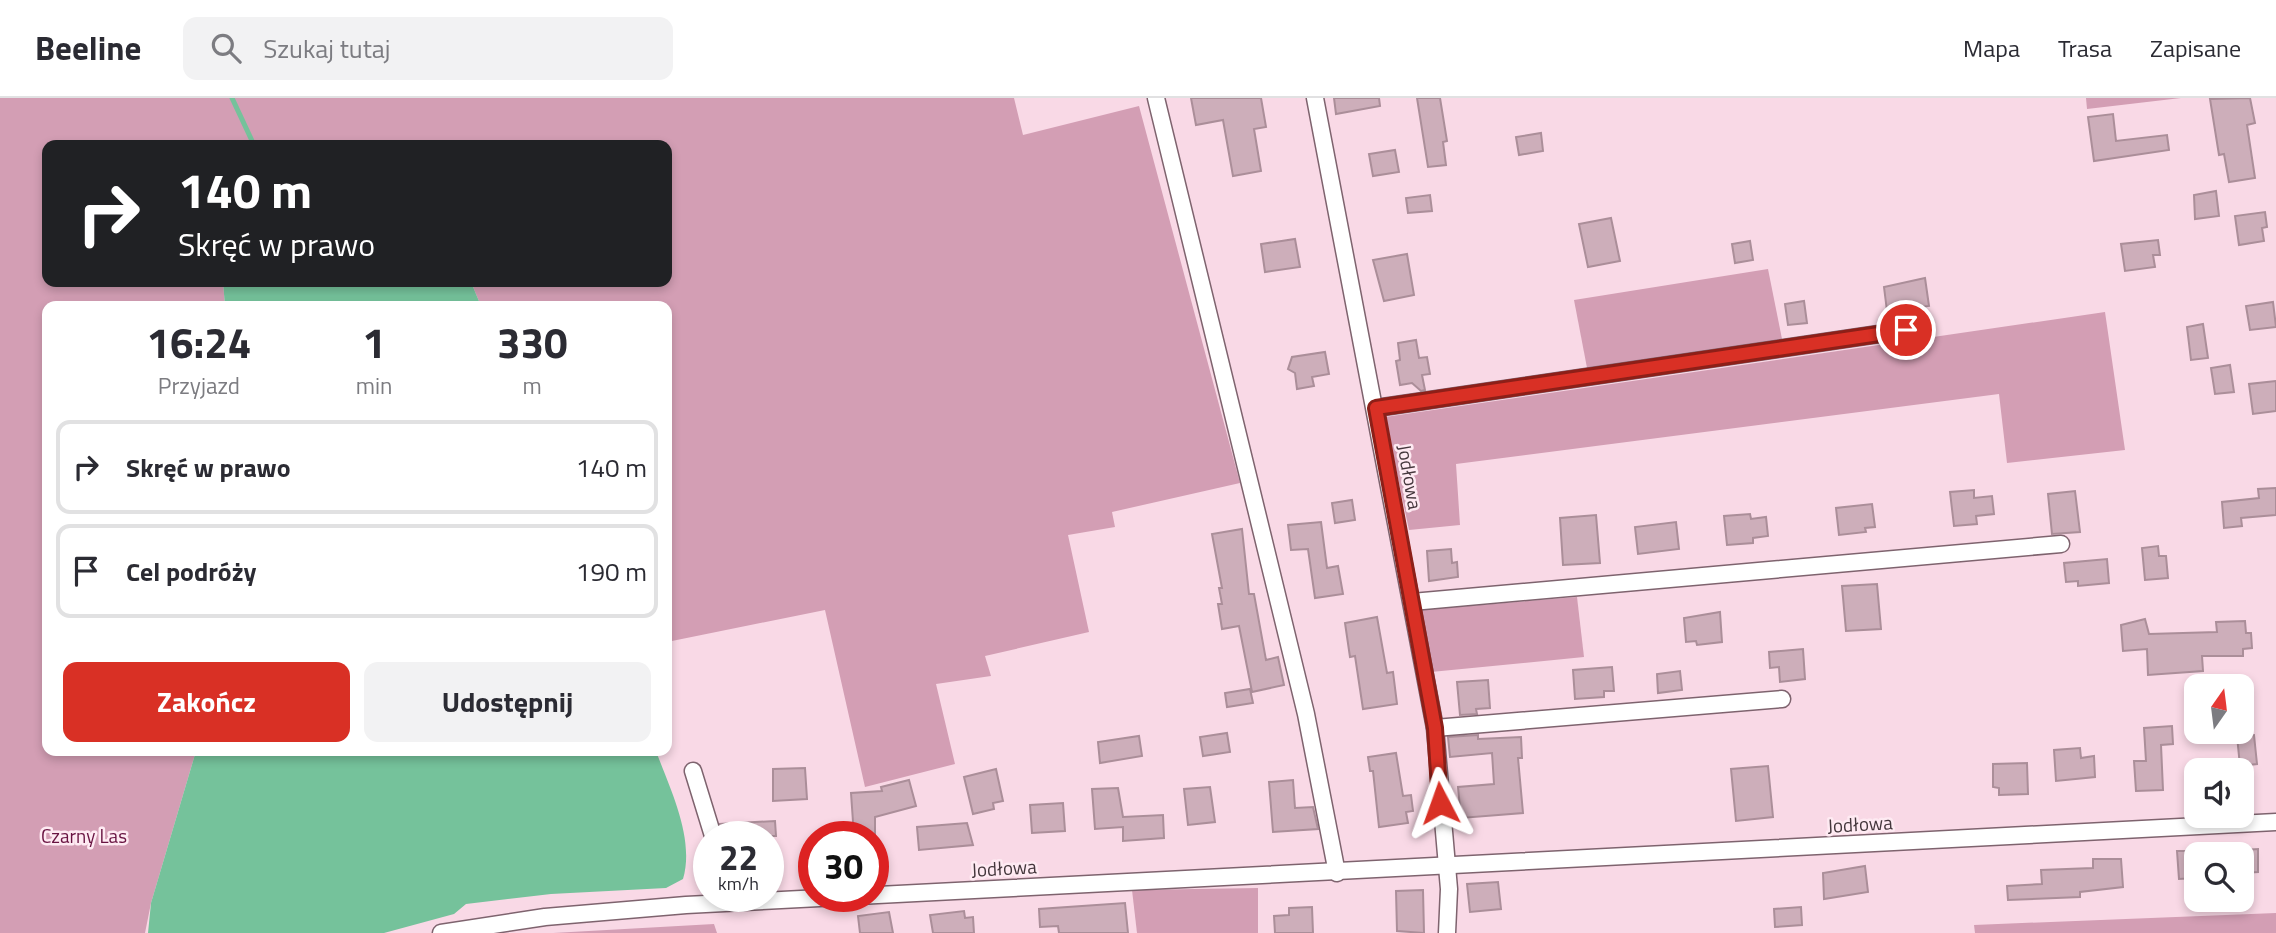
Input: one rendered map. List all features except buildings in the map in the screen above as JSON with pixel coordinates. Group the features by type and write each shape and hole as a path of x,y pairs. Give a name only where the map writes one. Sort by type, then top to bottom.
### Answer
{"street":[{"path":"1156,98 1306,715 1337,873"},
{"name":"Jodłowa","path":"1315,98 1435,728 1449,889 1447,933"},
{"path":"1376,408 1906,330"},
{"path":"1412,602 2062,544"},
{"path":"1435,728 1783,698"},
{"path":"693,771 708,821"},
{"name":"Jodłowa","path":"784,899 1337,873 2276,822"},
{"name":"Jodłowa","path":"441,933 545,917 693,904"}],"green space":[{"name":"Czarny Las","path":"0,98 1014,98 1023,135 1139,106 1240,483 1112,512 1115,527 1068,535 1089,632 985,656 991,676 936,684 955,764 865,787 825,610 672,641 672,301 479,301 473,287 672,287 672,140 42,140 42,287 223,287 225,301 42,301 42,756 195,756 151,903 145,933 0,933"},
{"path":"2086,98 2181,98 2087,109"},
{"path":"1768,269 1783,344 1588,373 1574,300"},
{"path":"2105,312 2125,450 2007,463 1999,394 1456,464 1460,525 1409,530 1385,417"},
{"path":"1577,597 1584,657 1431,672 1419,610"},
{"path":"1258,888 1258,933 1137,933 1132,890"},
{"path":"2276,913 2276,933 1975,933 1974,925"},
{"path":"714,924 717,933 553,933"}],"shaded area":[{"path":"223,287 473,287 479,301 225,301"},
{"path":"195,756 658,756 674,797 686,847 683,879 666,888 551,894 466,904 454,914 384,933 148,933 151,903"}],"waterway":[{"path":"232,98 252,140"}],"route":[{"path":"1440,803 1435,728 1376,408 1906,330"}]}
